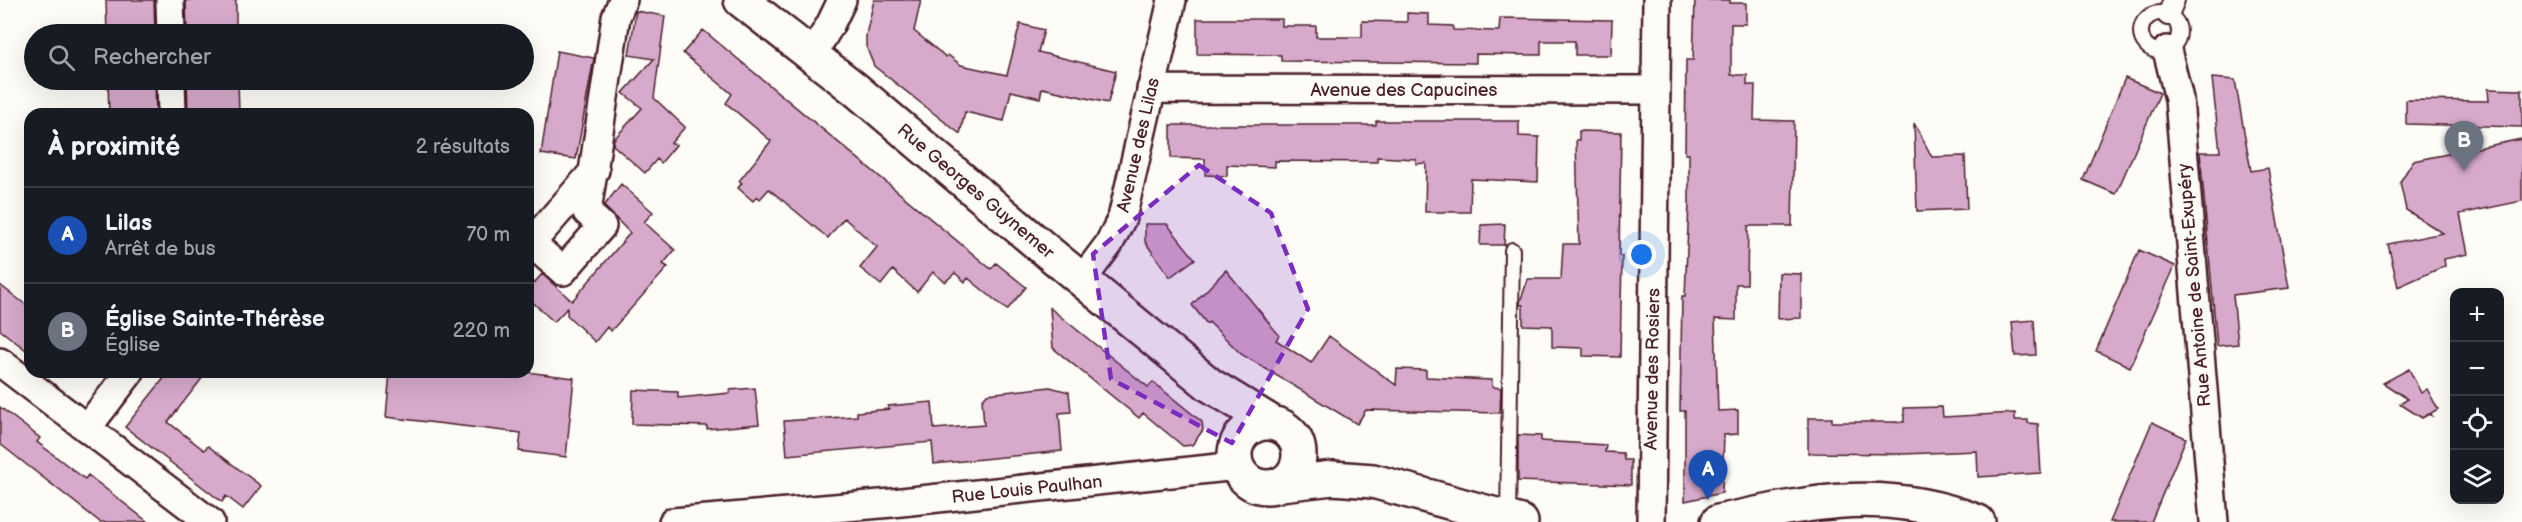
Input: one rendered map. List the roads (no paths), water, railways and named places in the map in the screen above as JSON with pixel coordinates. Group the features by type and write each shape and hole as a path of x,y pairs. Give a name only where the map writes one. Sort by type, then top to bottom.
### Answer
{"main road":[{"name":"Rue Georges Guynemer","path":"741,0 812,55 1210,385 1284,431 1320,459 1397,486 1514,520"},
{"name":"Rue Georges Guynemer","path":"1210,385 1227,409 1234,428 1237,456"},
{"path":"1253,426 1284,431 1299,454 1298,465 1293,474 1281,484 1271,487 1255,485 1246,480 1237,456 1241,436 1253,426"},
{"name":"Rue Georges Guynemer","path":"1281,484 1343,478 1397,486"},
{"path":"1736,520 1832,501 1879,499 1929,506 1978,522"}],"street":[{"path":"170,0 171,24"},
{"path":"595,171 616,17 622,0"},
{"path":"812,55 830,26 842,0"},
{"name":"Avenue des Lilas","path":"1082,280 1109,244 1122,218 1172,0"},
{"name":"Avenue des Rosiers","path":"1651,522 1657,0"},
{"name":"Rue Antoine de Saint-Exupéry","path":"2167,50 2179,99 2214,522"},
{"name":"Avenue des Capucines","path":"1151,89 1656,90"},
{"path":"171,90 172,108"},
{"path":"0,362 210,522"},
{"path":"87,428 125,378"},
{"name":"Rue Louis Paulhan","path":"673,522 891,512 1237,456"}],"lane":[{"path":"2171,8 2179,33 2177,40 2167,50 2159,51 2145,45 2141,30 2148,17 2161,14 2171,8"},
{"path":"1512,250 1514,520"}],"place":[{"name":"Église Sainte-Thérèse","path":"2464,171"},
{"name":"Lilas","path":"1708,500"}]}
